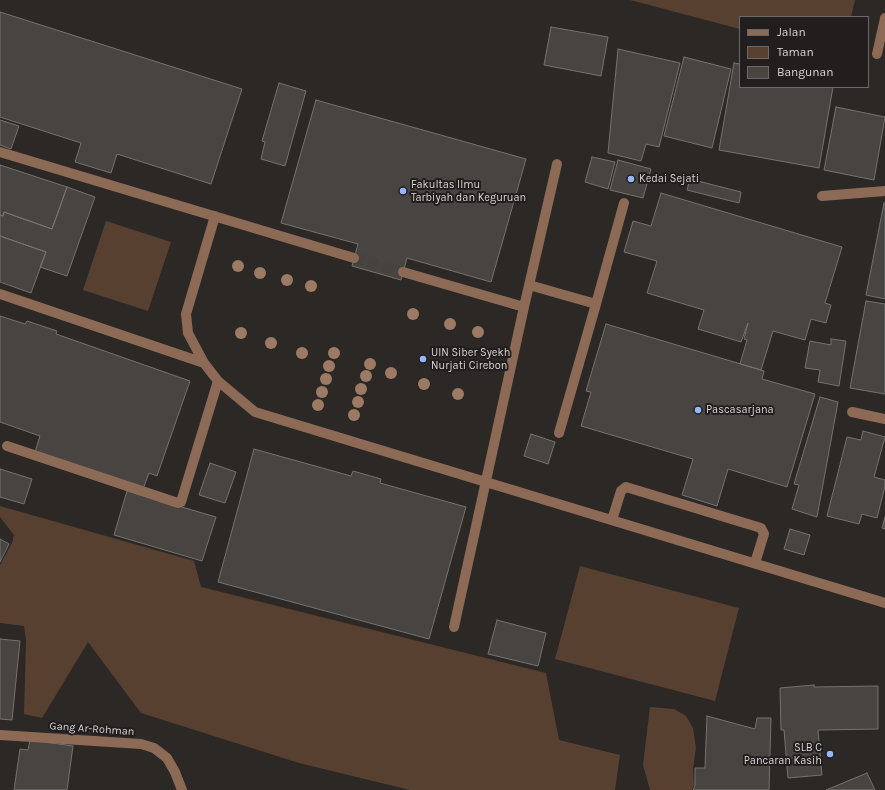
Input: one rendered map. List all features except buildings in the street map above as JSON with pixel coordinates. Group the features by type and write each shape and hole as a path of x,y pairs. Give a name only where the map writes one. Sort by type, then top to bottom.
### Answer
{"street":[{"path":"877,54 885,18"},
{"path":"0,152 354,258"},
{"path":"454,627 557,164"},
{"path":"822,196 885,191"},
{"path":"559,433 624,204"},
{"path":"215,216 186,314 188,333 204,363 218,381 255,412 885,603"},
{"path":"403,272 524,307"},
{"path":"529,285 596,304"},
{"path":"0,294 204,363"},
{"path":"7,446 178,503 181,502 218,381"},
{"path":"852,412 885,419"},
{"path":"612,520 621,491 626,487 753,525 761,528 764,534 755,563"},
{"name":"Gang Ar-Rohman","path":"0,735 141,744 154,748 167,758 175,772 182,790"}],"green space":[{"path":"630,0 855,0 851,16 739,16 739,29"},
{"path":"106,221 171,242 148,311 83,290"},
{"path":"0,506 194,561 201,587 546,673 559,740 620,755 615,790 410,790 299,763 141,713 88,642 42,718 24,714 26,640 24,626 0,623 0,565 12,543 14,535 0,517"},
{"path":"580,566 739,608 715,701 555,659"},
{"path":"650,707 674,709 686,716 693,728 696,748 693,768 694,785 692,790 650,790 643,765"}],"tunnel":[{"path":"354,258 403,272"}],"place":[{"name":"Kedai Sejati","path":"631,179"},
{"name":"Fakultas Ilmu Tarbiyah dan Keguruan","path":"403,191"},
{"name":"UIN Siber Syekh Nurjati Cirebon","path":"423,359"},
{"name":"Pascasarjana","path":"698,410"},
{"name":"SLB C Pancaran Kasih","path":"830,754"}]}
